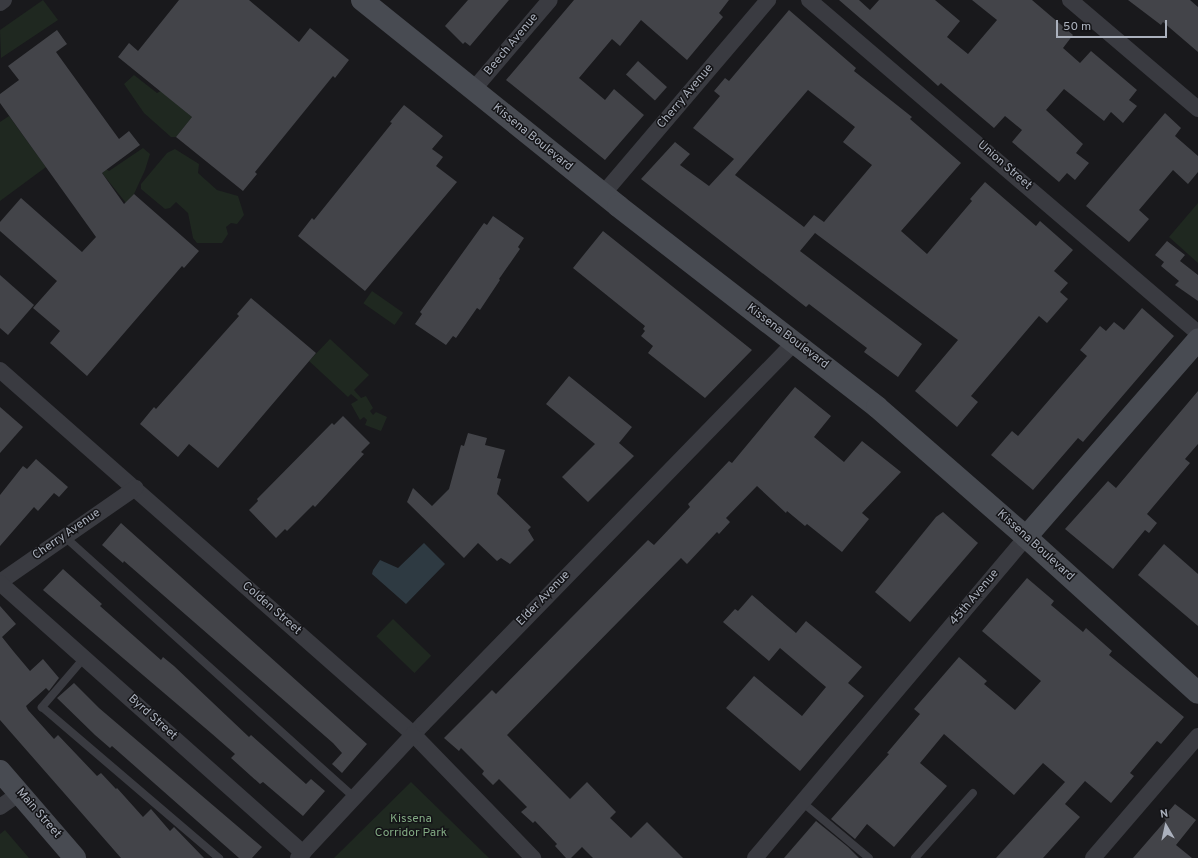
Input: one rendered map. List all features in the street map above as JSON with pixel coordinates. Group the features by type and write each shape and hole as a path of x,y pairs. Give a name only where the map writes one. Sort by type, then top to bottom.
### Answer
{"main road":[{"name":"Kissena Boulevard","path":"362,0 603,194 877,408 1026,537 1198,693"},
{"name":"45th Avenue","path":"1026,537 1198,340"},
{"name":"Main Street","path":"0,771 75,858"}],"street":[{"path":"0,3 4,0"},
{"name":"Beech Avenue","path":"473,90 550,0"},
{"name":"Cherry Avenue","path":"603,194 768,0"},
{"name":"Union Street","path":"809,0 1198,333"},
{"path":"1070,0 1198,109"},
{"name":"Elder Avenue","path":"301,856 413,734 794,343"},
{"name":"Colden Street","path":"0,370 413,734 534,858"},
{"name":"Cherry Avenue","path":"0,582 135,488"},
{"name":"45th Avenue","path":"755,858 1026,537"},
{"name":"Byrd Street","path":"0,582 301,856"},
{"path":"1093,858 1198,736"},
{"path":"0,807 20,793"}],"lane":[{"path":"65,537 354,797"},
{"path":"84,658 42,707 219,858"},
{"path":"915,858 973,794"},
{"path":"802,802 869,858"}],"green space":[{"path":"43,0 58,20 1,58 0,30"},
{"path":"134,75 157,93 161,91 192,117 176,137 171,137 144,113 124,84"},
{"path":"9,116 46,167 0,201 0,122"},
{"path":"143,148 150,154 145,170 134,194 126,203 102,173 106,169 109,171"},
{"path":"175,149 199,164 198,173 217,190 238,196 244,215 237,224 231,223 226,227 228,234 222,243 197,243 193,238 188,213 176,202 170,208 165,209 141,189 141,184 167,153"},
{"path":"1198,203 1198,263 1169,237"},
{"path":"372,291 403,313 395,325 363,303"},
{"path":"330,339 369,375 354,390 361,398 366,396 373,408 370,411 373,415 376,412 387,417 381,431 365,425 367,420 364,417 360,420 351,404 358,400 351,394 348,397 309,361"},
{"path":"393,619 431,656 414,673 376,636"},
{"name":"Kissena Corridor Park","path":"411,782 489,858 334,858"},
{"path":"5,830 29,858 0,858 0,834"}],"shaded area":[{"path":"424,543 445,564 406,604 372,574 373,570 380,560 398,568"}],"building":[{"path":"179,0 249,0 299,42 310,28 349,60 335,78 333,76 255,172 257,174 243,191 176,137 192,117 118,57 129,43 138,51"},
{"path":"468,0 509,0 470,46 465,42 463,44 445,26"},
{"path":"574,0 729,0 719,13 723,17 687,60 641,20 620,46 612,39 579,78 605,100 614,89 644,115 605,160 506,80"},
{"path":"839,0 859,0 870,10 879,0 935,0 960,21 947,37 968,54 997,20 972,0 1032,0 1073,35 1063,48 1080,63 1091,51 1137,90 1129,100 1137,106 1123,123 1111,112 1104,121 1064,89 1046,110 1083,144 1076,153 1089,163 1075,180 1067,173 1059,182 1012,142 1022,130 1005,116 994,128 941,83 938,86"},
{"path":"1128,0 1190,0 1198,7 1198,52 1163,22 1161,25"},
{"path":"789,10 856,68 854,71 912,117 910,119 961,163 901,231 927,254 972,201 970,199 985,182 1036,226 1040,221 1073,250 1054,271 1068,283 1060,292 1068,299 1047,323 1039,316 971,396 978,402 957,427 915,391 958,340 815,233 800,251 922,344 898,377 864,352 867,348 809,304 806,307 641,179 675,142 690,154 680,165 709,186 734,159 693,128 720,96 714,91 725,78 729,81","holes":["808,90 855,127 843,142 872,165 824,222 814,215 804,227 735,175"]},
{"path":"57,30 67,44 56,52 119,139 129,131 140,145 102,173 124,204 134,194 199,251 184,268 182,266 87,376 50,343 60,331 33,308 57,281 0,231 0,222 21,198 82,252 96,237 0,103 0,94 19,80 8,66"},
{"path":"638,61 667,87 655,100 626,74"},
{"path":"404,105 443,136 432,149 443,157 436,166 457,182 365,291 298,236 312,218 314,220 392,123 390,122"},
{"path":"1165,113 1181,128 1175,136 1198,156 1198,172 1188,184 1173,170 1139,210 1149,219 1129,242 1086,206"},
{"path":"493,216 524,238 518,247 520,249 480,310 477,308 456,338 453,336 446,345 415,324 422,314 420,312 484,223 487,225"},
{"path":"603,231 752,350 705,398 648,353 653,346 641,336 645,331 643,329 645,326 573,268"},
{"path":"1167,241 1185,255 1180,261 1198,275 1198,301 1175,285 1179,281 1161,266 1164,262 1155,255"},
{"path":"0,275 34,305 8,335 0,328"},
{"path":"251,298 316,353 218,468 189,444 178,457 140,424 154,407 156,409 239,316 237,314"},
{"path":"1142,308 1174,336 1083,442 1078,438 1033,490 991,455 1012,431 1018,436 1087,356 1080,350 1100,326 1106,331 1114,322 1124,330"},
{"path":"569,376 632,427 619,443 634,456 588,502 562,477 595,444 546,404"},
{"path":"795,387 831,416 814,437 844,462 862,441 901,472 862,513 869,519 842,552 807,524 805,526 787,511 786,513 757,486 726,518 730,522 719,534 717,532 687,564 681,558 507,735 570,799 587,782 616,812 610,818 631,838 647,822 683,858 593,858 582,847 571,858 566,858 555,846 557,844 535,821 533,823 521,812 527,807 499,779 493,785 482,774 484,771 461,748 459,751 444,738 492,690 496,694 648,540 654,545 690,507 688,504 729,461 732,463"},
{"path":"1198,391 1198,444 1185,459 1190,463 1147,514 1157,523 1149,533 1145,530 1113,569 1065,529 1108,481 1116,488"},
{"path":"0,407 23,427 0,453"},
{"path":"343,416 370,443 361,452 364,454 315,507 313,505 287,531 285,529 276,538 249,510 258,501 257,499 332,423 334,425"},
{"path":"468,433 487,438 485,445 505,450 497,478 501,479 497,494 531,527 528,530 534,540 510,564 501,558 497,561 478,543 464,558 407,502 413,488 432,506 449,489 461,445 464,446"},
{"path":"36,459 68,487 59,497 54,493 38,511 34,507 0,546 0,495 23,466 27,469"},
{"path":"943,512 978,543 910,622 875,592 936,517"},
{"path":"121,523 367,744 342,773 332,764 342,753 333,743 124,561 123,563 102,545"},
{"path":"1164,544 1198,574 1198,626 1138,575"},
{"path":"63,569 102,604 100,606 161,660 163,657 174,666 249,737 251,735 306,784 311,779 325,791 303,816 263,782 260,784 231,758 235,754 43,590"},
{"path":"1027,578 1054,601 1051,605 1083,632 1086,628 1112,651 1109,655 1184,717 1161,744 1157,741 1130,773 1134,776 1111,803 1085,781 1065,804 1080,817 1043,858 996,858 1065,782 1043,763 1014,795 944,734 920,763 947,786 894,847 867,824 855,839 831,819 889,754 887,753 920,714 914,709 959,657 987,681 984,684 1015,710 1041,681 982,631"},
{"path":"752,595 796,633 806,621 862,667 848,683 864,696 800,771 726,708 754,676 802,716 826,687 780,648 769,661 723,622 735,609 738,611"},
{"path":"0,606 16,624 2,637 14,652 30,671 43,659 59,678 49,691 46,688 26,706 28,710 54,739 58,735 97,776 101,773 116,789 117,788 143,817 151,809 170,831 174,827 204,858 121,858 0,720"},
{"path":"74,683 99,708 262,847 252,858 239,858 112,746 110,748 95,735 57,698"},
{"path":"1175,804 1196,820 1176,845 1192,858 1133,858 1166,820 1163,818"},
{"path":"816,821 848,847 859,858 784,858"}]}
